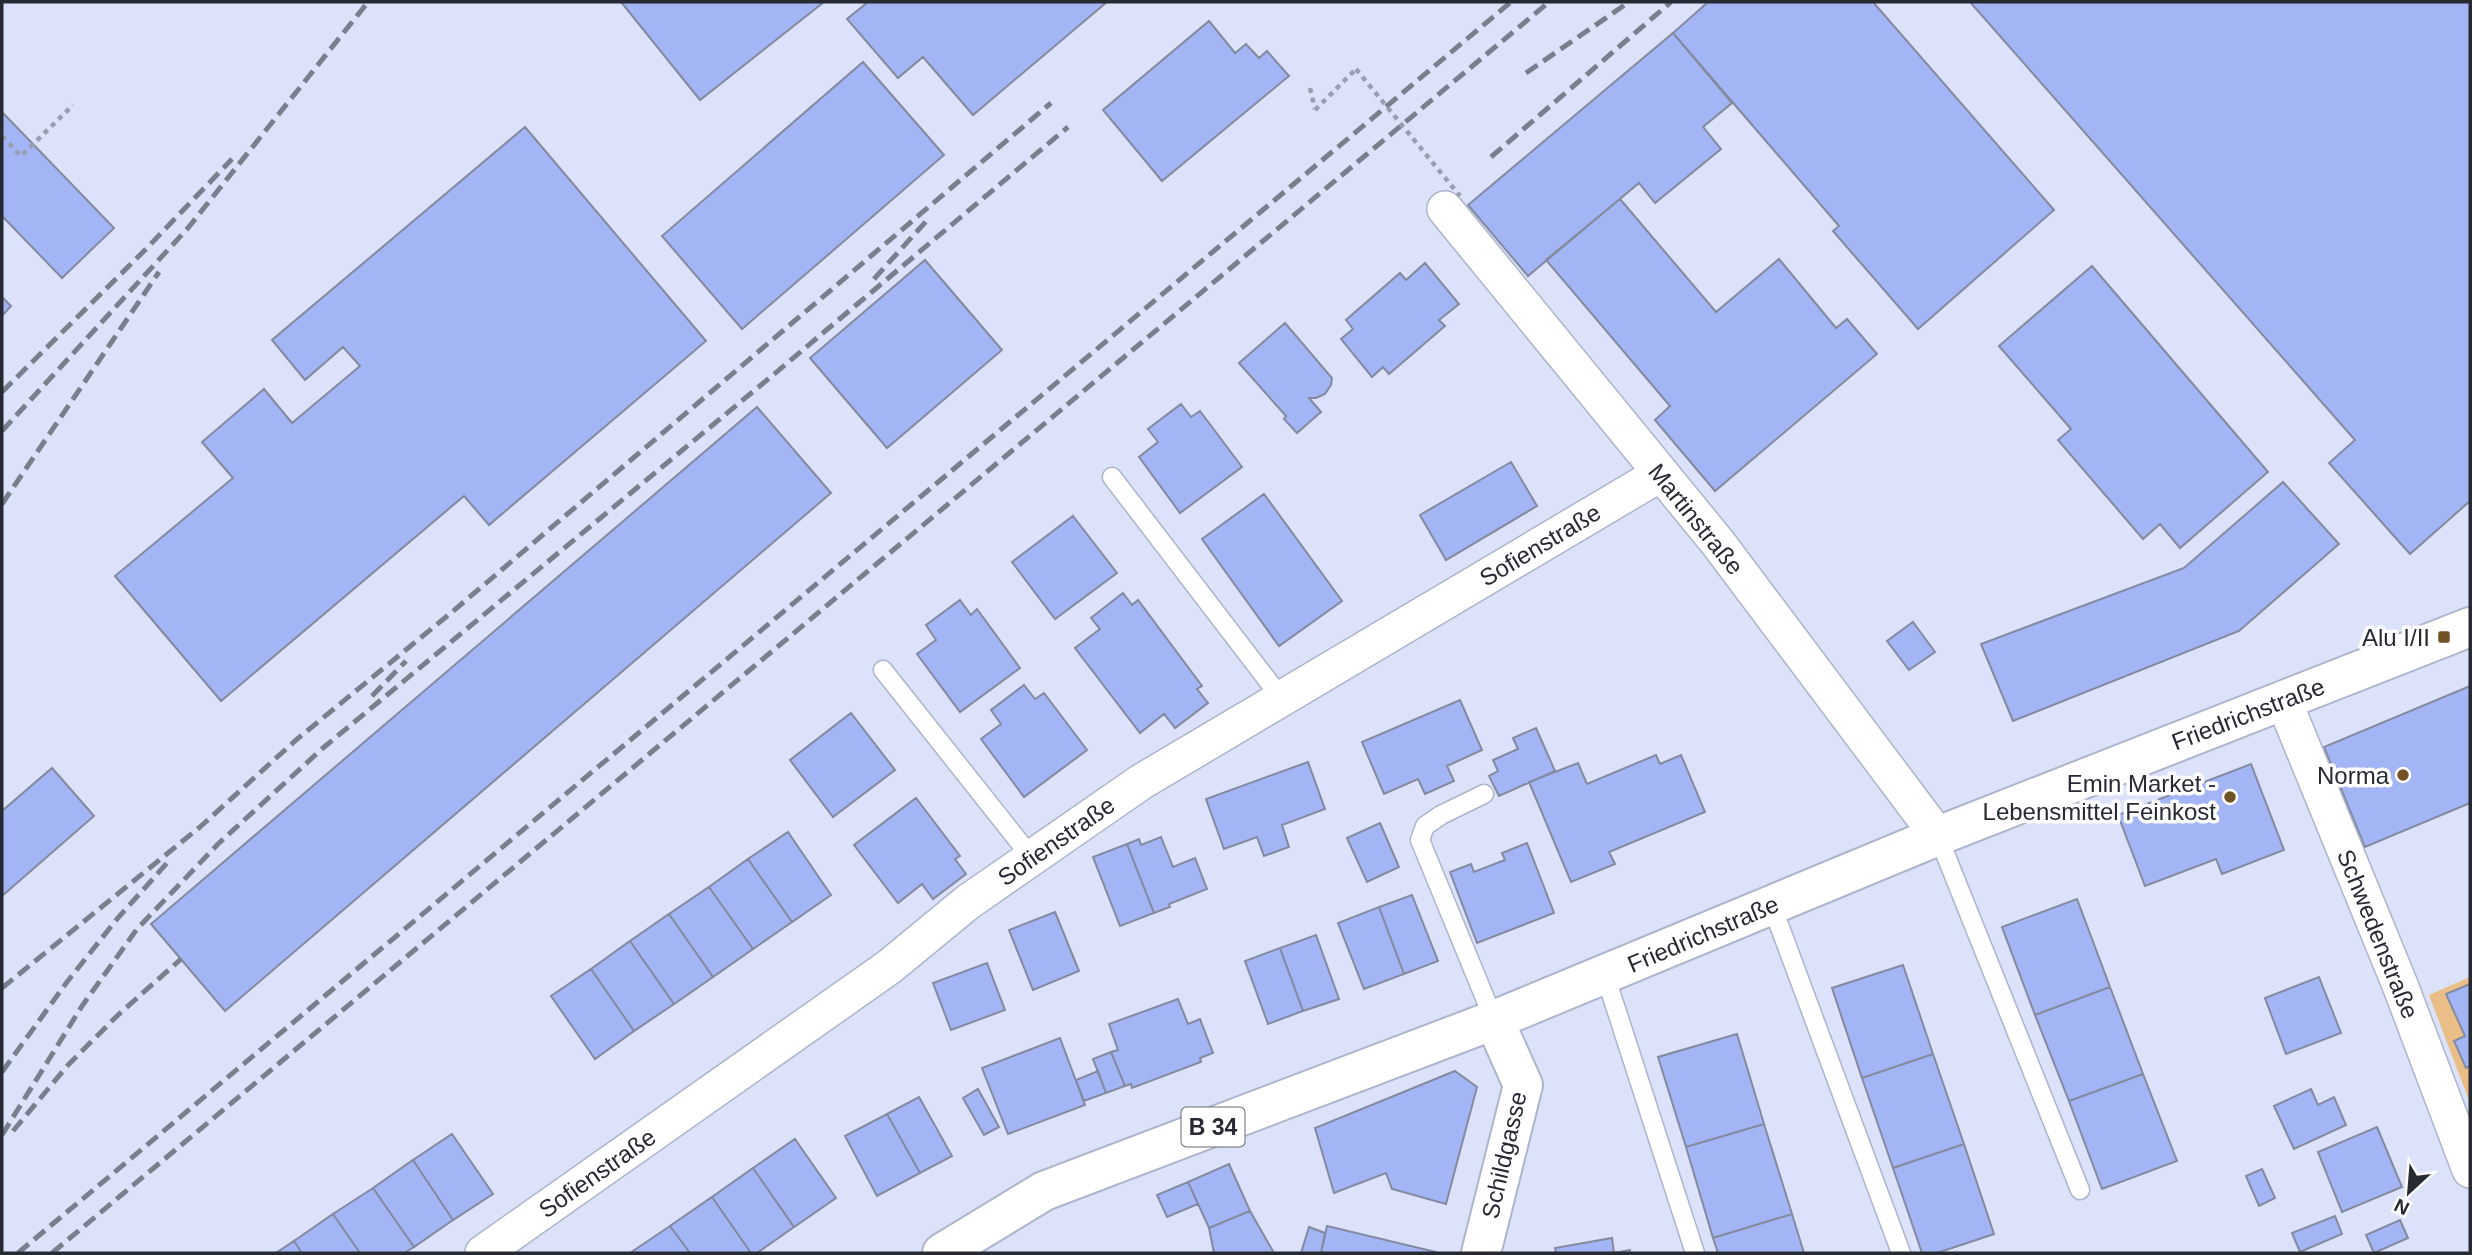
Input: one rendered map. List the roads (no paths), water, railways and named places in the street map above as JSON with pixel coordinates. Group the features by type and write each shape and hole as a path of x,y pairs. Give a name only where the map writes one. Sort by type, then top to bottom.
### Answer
{"main road":[{"name":"Friedrichstraße","path":"942,1253 1044,1191 1494,1020 1938,836 2470,627"},
{"name":"Schildgasse","path":"1481,1253 1523,1086 1494,1020"}],"street":[{"name":"Martinstraße","path":"1452,203 1660,474 1718,543 1938,836"},
{"name":"Sofienstraße","path":"483,1253 889,967 968,902 1141,782 1660,474"},
{"name":"Schwedenstraße","path":"2283,699 2395,973 2470,1170"}],"lane":[{"path":"1112,477 1282,699"},
{"path":"883,670 1032,858"},
{"path":"1484,794 1424,826 1420,841 1494,1020"},
{"path":"1938,836 2080,1190"},
{"path":"1772,906 1901,1253"},
{"path":"1605,975 1695,1253"}],"railway":[{"path":"2,431 188,228 368,2"},
{"path":"18,1253 1511,2"},
{"path":"52,1253 1549,2"},
{"path":"1526,73 1629,2"},
{"path":"1491,157 1671,2"},
{"path":"2,988 200,827 296,740 452,612 1051,103"},
{"path":"2,1135 82,1006 137,929 218,844 323,748 1068,127"},
{"path":"2,392 232,159"},
{"path":"874,279 930,217"},
{"path":"2,504 159,272"},
{"path":"372,696 406,661"},
{"path":"2,1072 67,982 117,919 167,863"},
{"path":"13,1131 68,1065 118,1015 181,959"}],"place":[{"name":"Alu I/II","path":"2444,637"},
{"name":"Norma","path":"2403,775"},
{"name":"Emin Market - Lebensmittel Feinkost","path":"2230,797"}]}
